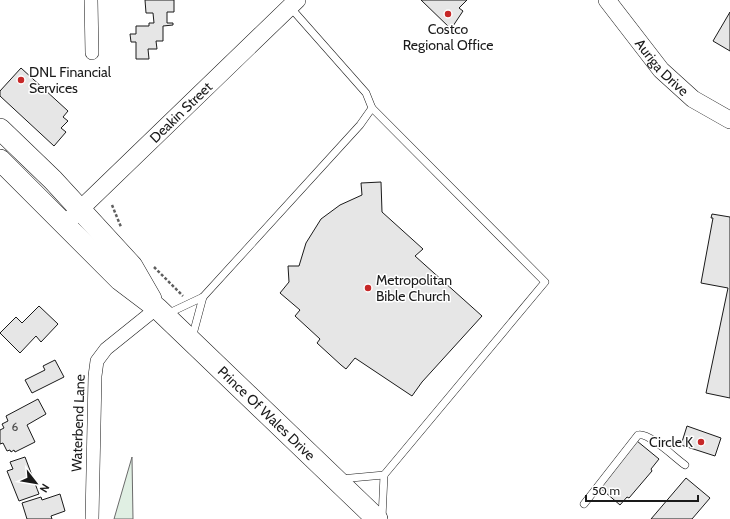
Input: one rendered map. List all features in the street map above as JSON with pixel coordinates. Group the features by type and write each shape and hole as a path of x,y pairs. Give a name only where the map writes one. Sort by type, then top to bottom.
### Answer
{"main road":[{"name":"Prince Of Wales Drive","path":"0,128 80,208 132,266 161,312"},
{"name":"Prince Of Wales Drive","path":"0,160 120,280 161,312 376,519"}],"street":[{"path":"91,0 92,53"},
{"name":"Auriga Drive","path":"607,0 661,70 693,99 730,120"},
{"name":"Deakin Street","path":"64,224 225,71 291,2"},
{"name":"Waterbend Lane","path":"92,519 95,376 97,361 106,349 161,312"}],"lane":[{"path":"291,2 366,93 372,108 545,282 384,475 382,519"},
{"path":"161,312 202,297 360,124 372,108"},
{"path":"191,342 202,297"},
{"path":"584,504 638,434 644,434 651,438 685,465"},
{"path":"334,480 384,475"}],"green space":[{"path":"132,457 133,519 114,519"}],"building":[{"path":"145,0 174,0 174,12 167,12 167,23 173,23 173,25 163,26 163,41 156,41 157,49 148,49 149,59 136,59 136,42 131,42 130,34 136,34 136,26 149,26 149,23 154,23 153,13 146,13"},
{"name":"Costco Regional Office","path":"421,0 467,0 459,8 463,11 451,29"},
{"path":"730,12 730,51 713,41"},
{"path":"21,68 68,111 63,117 68,121 61,128 66,132 54,146 0,96 0,91"},
{"name":"Metropolitan Bible Church","path":"381,182 382,212 423,249 415,256 482,316 422,382 412,396 355,358 346,369 317,343 320,339 295,316 300,310 280,293 289,282 288,266 299,266 306,243 321,219 340,205 362,195 361,183"},
{"path":"712,214 730,217 730,398 706,393 728,288 701,283 713,218 711,218"},
{"path":"39,306 58,324 41,342 36,336 20,353 0,333 16,317 22,323"},
{"path":"55,360 64,377 32,393 25,380 45,370 43,366"},
{"path":"38,399 46,414 27,425 35,442 15,452 14,450 11,452 10,450 7,451 3,443 0,444 0,430 4,428 2,424 8,421 6,416"},
{"name":"Circle K","path":"687,426 721,438 715,456 681,445"},
{"name":"Circle K","path":"637,441 659,459 651,469 652,471 629,498 627,497 620,505 598,486"},
{"path":"25,457 39,494 19,501 7,471 13,469 10,462"},
{"path":"686,478 710,498 692,519 651,519"},
{"path":"60,494 65,511 51,516 52,519 27,519 22,503 41,497 42,500"}],"place":[{"name":"Costco Regional Office","path":"448,14"},
{"name":"DNL Financial Services","path":"21,80"},
{"name":"Metropolitan Bible Church","path":"368,288"},
{"name":"Circle K","path":"701,442"}]}
